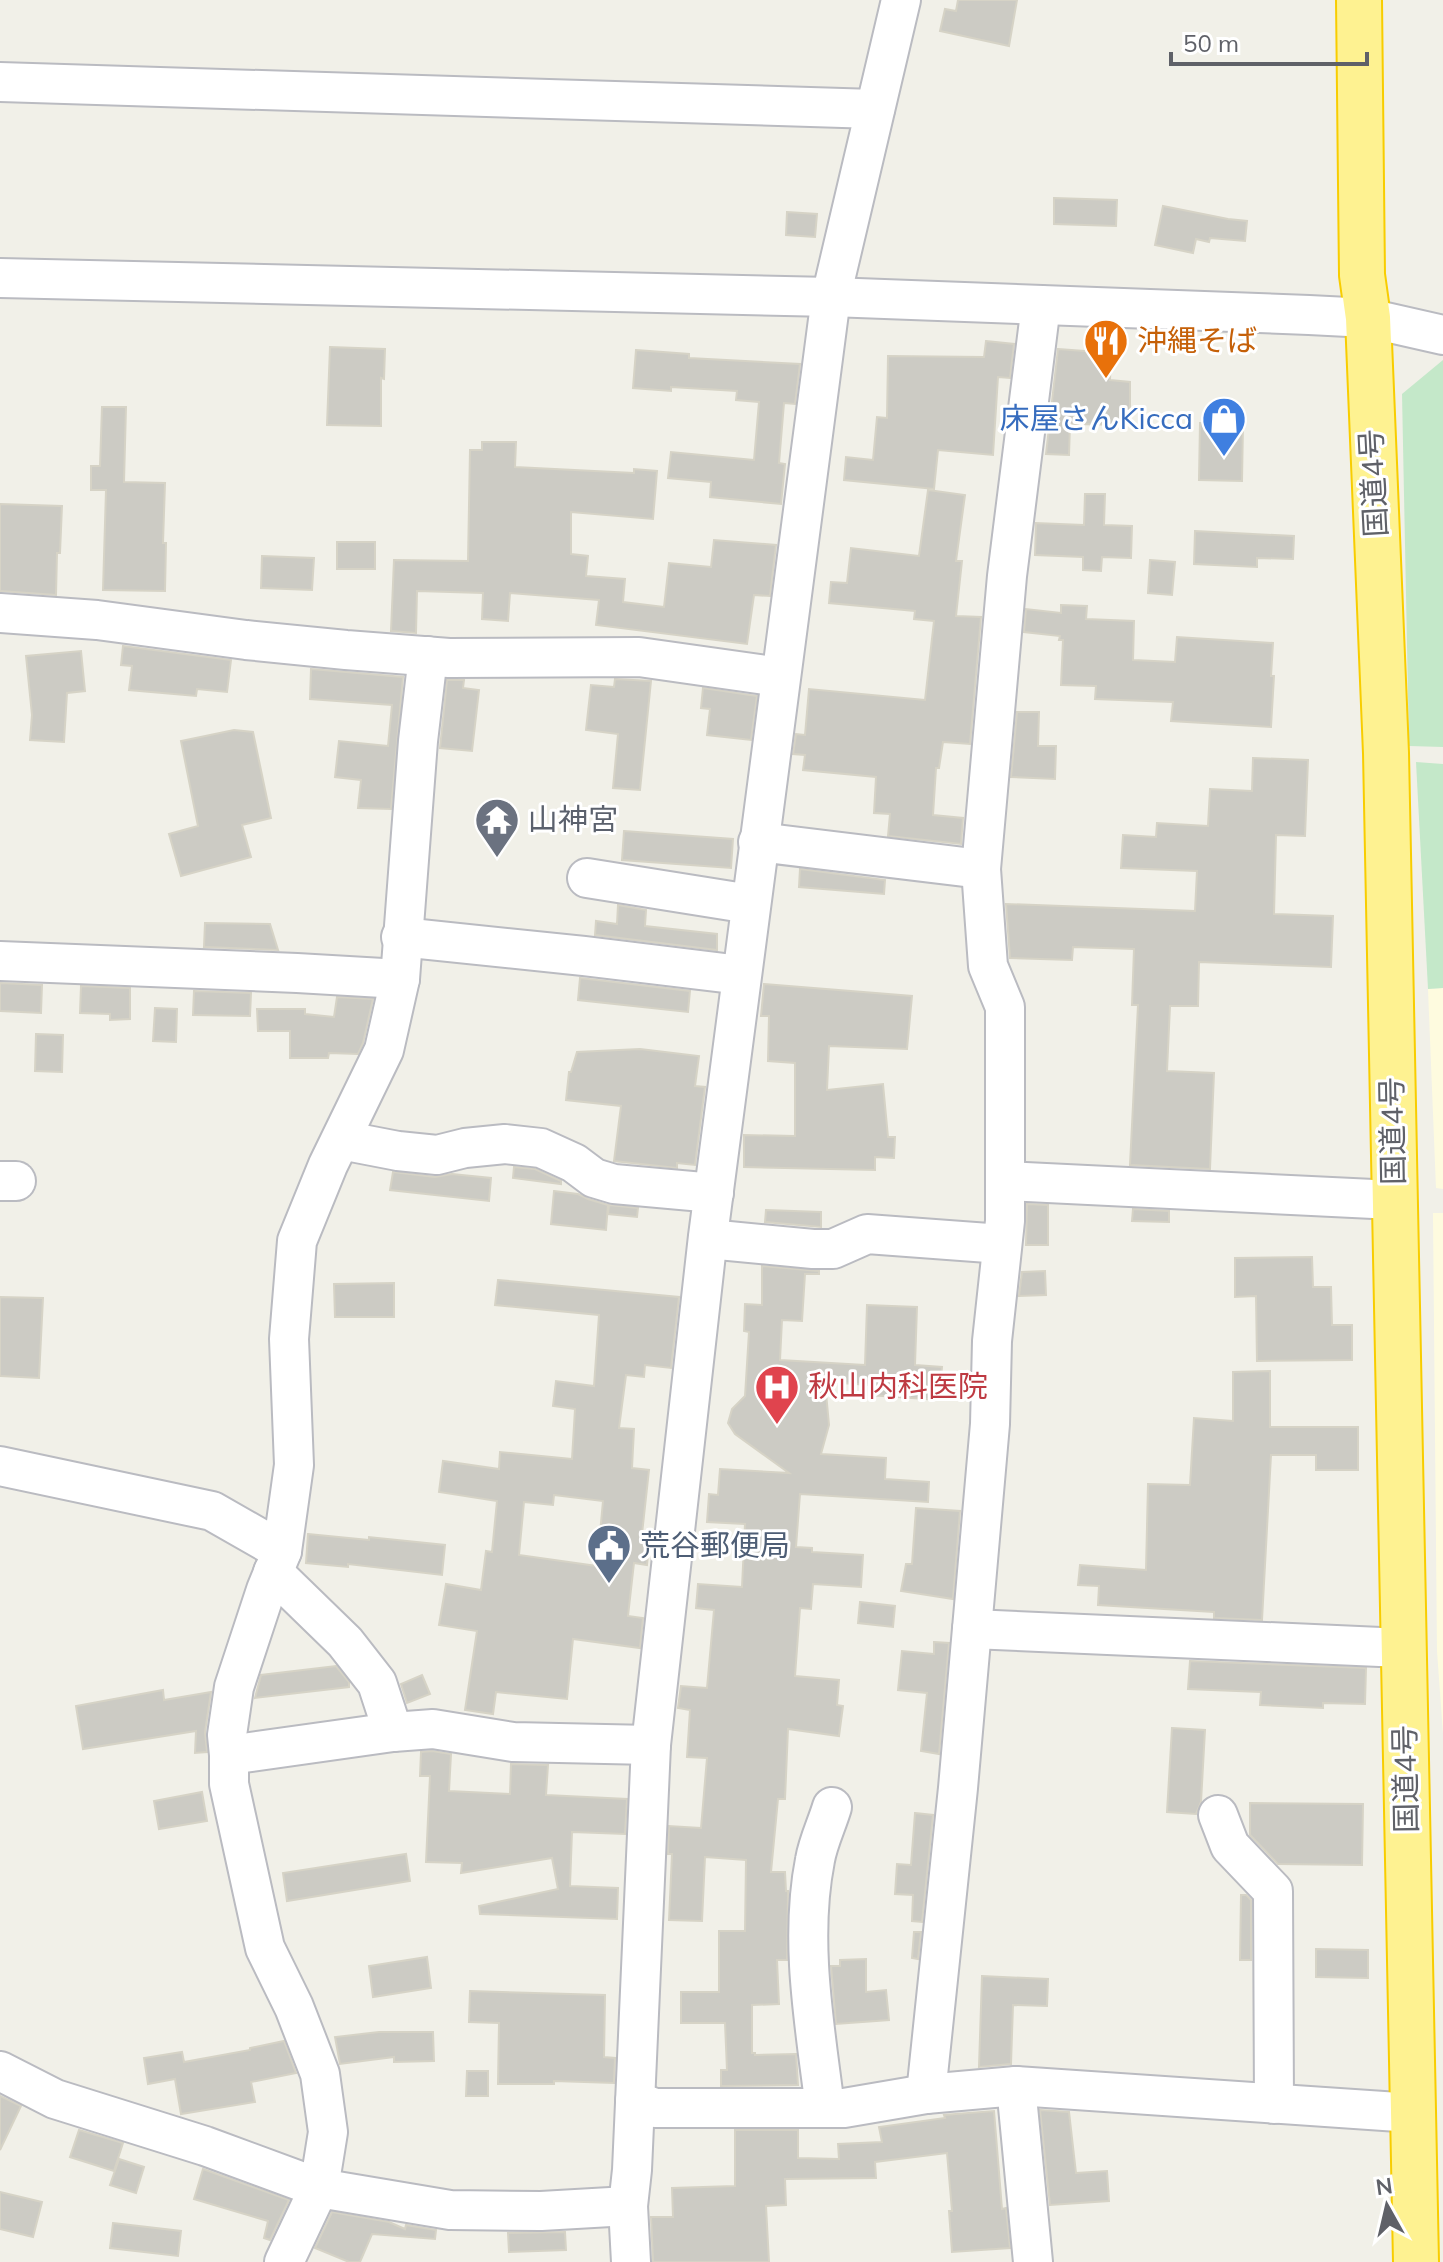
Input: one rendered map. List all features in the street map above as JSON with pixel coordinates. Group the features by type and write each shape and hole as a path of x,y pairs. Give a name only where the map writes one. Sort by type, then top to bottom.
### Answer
{"highway":[{"name":"国道4号","path":"1359,0 1362,275 1368,318 1386,753 1416,2262"}],"street":[{"path":"631,2262 628,2206 651,1745 708,1239 831,297 901,0"},
{"path":"0,82 875,109"},
{"path":"0,278 831,297 1041,305 1368,318 1443,335"},
{"path":"926,2094 958,1788 990,1424 992,1341 1005,1181 1005,1007 988,966 981,869 1007,576 1041,305"},
{"path":"0,613 97,620 346,650 449,658 639,657 780,677"},
{"path":"284,2262 319,2188 328,2132 320,2074 294,2007 265,1948 229,1784 227,1735 234,1687 278,1562 294,1465 289,1339 297,1241 384,1050 400,979 401,937 428,656"},
{"path":"758,842 981,869"},
{"path":"587,878 750,904"},
{"path":"401,937 741,975"},
{"path":"0,961 400,979"},
{"path":"341,1140 437,1155 465,1148 505,1144 541,1148 574,1163 594,1178 614,1184 714,1193"},
{"path":"1005,1181 1394,1200"},
{"path":"708,1239 813,1249 833,1249 867,1234 1002,1244"},
{"path":"0,1466 212,1511 278,1562 345,1642 377,1683 393,1732"},
{"path":"972,1629 1403,1648"},
{"path":"229,1755 433,1729 513,1742 651,1745"},
{"path":"825,2108 809,1958 810,1900 815,1858 832,1807"},
{"path":"1218,1815 1230,1846 1273,1891 1274,2104"},
{"path":"0,2071 55,2099 205,2146 319,2188 450,2210 541,2211 628,2206"},
{"path":"635,2101 655,2108 844,2108 926,2094 1016,2086 1413,2113"},
{"path":"1016,2086 1033,2262"}],"shaded area":[{"path":"1443,988 1443,1189 1436,1188 1428,989"},
{"path":"1433,1213 1443,1213 1443,1734 1437,1651"}],"green space":[{"path":"1443,360 1443,747 1409,746 1402,394"},
{"path":"1416,762 1443,764 1443,988 1428,989"}],"building":[{"path":"958,0 1017,0 1009,46 940,31 945,9 956,11"},
{"path":"1054,198 1117,200 1116,226 1054,224"},
{"path":"1163,206 1247,221 1245,241 1210,238 1209,242 1196,239 1193,253 1155,245"},
{"path":"787,212 817,214 815,237 786,235"},
{"path":"986,341 1014,344 1010,378 998,377 993,455 938,450 934,489 844,480 846,457 873,460 877,417 887,418 888,356 984,357"},
{"path":"330,347 385,349 384,379 381,378 381,426 327,425"},
{"path":"1058,349 1111,353 1110,380 1130,382 1130,425 1070,424 1069,455 1046,454"},
{"path":"636,350 689,354 689,358 800,364 795,404 784,403 779,463 785,464 781,504 710,497 711,482 668,478 671,452 754,460 759,402 736,400 737,391 633,388"},
{"path":"102,407 126,407 124,482 165,483 165,591 103,590 106,490 91,490 91,466 100,466"},
{"path":"1200,423 1243,424 1242,481 1199,480"},
{"path":"482,442 516,442 515,467 634,473 634,469 657,471 653,519 571,512 571,554 588,556 586,576 625,579 623,602 664,607 669,563 711,567 714,540 776,545 770,596 754,595 747,644 596,625 599,600 510,593 508,621 482,619 483,593 417,591 416,633 391,631 394,560 468,561 470,450 482,450"},
{"path":"928,490 965,495 956,561 962,561 956,616 981,617 970,744 943,742 939,768 936,768 933,815 963,818 961,844 888,836 890,814 874,813 876,777 803,770 805,755 793,754 796,734 805,735 809,689 925,700 934,621 914,619 915,611 829,603 831,582 847,583 851,548 919,556"},
{"path":"1085,494 1105,494 1104,525 1132,526 1131,558 1102,557 1101,571 1083,570 1083,557 1035,555 1036,523 1084,525"},
{"path":"0,504 62,506 56,595 0,591"},
{"path":"1195,531 1294,536 1293,559 1257,558 1257,567 1194,564"},
{"path":"337,542 375,542 375,569 337,569"},
{"path":"262,556 314,558 312,590 261,588"},
{"path":"1150,560 1175,562 1172,595 1148,593"},
{"path":"1061,605 1087,606 1086,619 1134,621 1133,660 1175,662 1177,637 1273,643 1271,727 1171,721 1173,702 1095,699 1096,686 1061,685 1063,640 1059,640 1060,636 1024,632 1026,609 1061,613"},
{"path":"123,646 231,660 227,692 197,689 196,696 129,690 132,666 121,665"},
{"path":"81,651 85,691 67,693 64,742 30,740 32,715 26,656"},
{"path":"311,669 403,677 391,809 358,808 361,780 335,777 339,741 388,746 392,705 310,699"},
{"path":"615,679 651,681 640,790 613,788 618,734 586,730 591,685 614,687"},
{"path":"447,680 464,680 463,688 479,690 472,751 440,748"},
{"path":"703,688 757,696 751,740 707,735 710,709 701,708"},
{"path":"1017,712 1039,712 1038,746 1056,746 1055,779 1011,777"},
{"path":"234,730 253,732 271,818 242,825 251,857 181,876 169,834 198,826 181,741"},
{"path":"1253,758 1308,760 1305,836 1276,835 1274,914 1333,916 1331,967 1199,962 1198,1006 1170,1006 1167,1071 1214,1073 1210,1169 1130,1165 1138,1005 1132,1005 1134,949 1073,947 1072,960 1010,958 1006,904 1195,911 1197,871 1121,868 1123,835 1156,837 1157,823 1208,826 1210,789 1252,791"},
{"path":"624,831 733,839 731,868 622,860"},
{"path":"800,869 885,880 884,894 799,887"},
{"path":"618,905 646,910 645,926 717,934 717,950 595,935 596,921 617,924"},
{"path":"205,923 270,924 278,950 204,947"},
{"path":"580,978 690,991 688,1012 578,1000"},
{"path":"0,983 42,985 41,1013 0,1011"},
{"path":"764,984 912,996 907,1049 829,1046 827,1090 883,1084 888,1137 895,1137 894,1158 875,1157 875,1170 744,1167 744,1135 795,1136 795,1063 768,1061 769,1016 761,1016"},
{"path":"81,986 130,988 130,1019 110,1020 110,1014 80,1013"},
{"path":"194,991 251,993 250,1016 193,1015"},
{"path":"337,997 373,999 358,1054 329,1053 328,1058 290,1058 290,1031 258,1031 257,1009 305,1009 305,1014 334,1017"},
{"path":"155,1008 177,1009 176,1042 153,1041"},
{"path":"36,1034 63,1035 62,1072 35,1071"},
{"path":"640,1049 699,1056 695,1086 705,1087 695,1165 677,1163 677,1168 614,1161 621,1106 566,1100 569,1072 577,1052"},
{"path":"514,1167 535,1169 561,1181 561,1184 513,1178"},
{"path":"393,1172 435,1177 452,1174 491,1178 489,1201 390,1190"},
{"path":"554,1191 578,1194 608,1205 606,1230 551,1224"},
{"path":"1027,1204 1048,1205 1048,1245 1026,1245"},
{"path":"609,1205 638,1208 637,1217 608,1214"},
{"path":"1133,1209 1169,1211 1169,1222 1132,1221"},
{"path":"766,1210 821,1212 821,1227 765,1222"},
{"path":"1312,1257 1313,1287 1331,1287 1332,1325 1352,1325 1352,1360 1257,1361 1256,1296 1235,1297 1235,1258"},
{"path":"762,1266 819,1271 819,1274 805,1274 802,1321 782,1320 780,1360 865,1365 867,1305 917,1307 915,1365 942,1367 939,1400 869,1395 870,1385 825,1382 829,1425 821,1454 886,1458 885,1479 929,1482 928,1502 800,1494 796,1547 812,1548 812,1552 863,1555 861,1587 813,1584 811,1609 800,1608 795,1676 839,1680 837,1705 843,1706 839,1736 788,1729 785,1799 778,1799 771,1872 785,1872 788,1891 787,1960 777,1960 779,2004 752,2005 752,2053 796,2054 798,2085 721,2086 721,2070 727,2070 725,2023 681,2023 681,1992 719,1992 719,1931 745,1931 746,1860 705,1857 702,1921 669,1920 672,1854 668,1854 669,1826 701,1828 707,1758 687,1757 690,1710 678,1708 681,1686 707,1688 714,1610 696,1608 698,1584 742,1587 745,1524 707,1522 709,1494 718,1495 720,1469 789,1473 735,1434 728,1423 732,1409 745,1396 749,1332 744,1331 745,1304 762,1305"},
{"path":"1045,1271 1046,1295 1019,1296 1022,1272"},
{"path":"498,1280 679,1297 671,1368 645,1365 644,1377 626,1375 619,1428 634,1429 632,1468 649,1470 642,1534 650,1534 647,1565 634,1563 628,1616 643,1618 640,1648 573,1639 567,1699 496,1692 493,1714 465,1710 477,1631 439,1625 446,1584 481,1590 486,1551 492,1552 497,1501 439,1492 443,1461 499,1469 500,1452 572,1459 575,1409 553,1406 556,1381 594,1386 599,1315 495,1305","holes":["554,1495 603,1501 597,1566 519,1555 524,1502 553,1505"]},
{"path":"394,1283 394,1317 335,1317 334,1284"},
{"path":"0,1297 43,1298 39,1378 0,1376"},
{"path":"1270,1371 1270,1427 1358,1427 1358,1470 1316,1470 1316,1455 1271,1455 1262,1620 1214,1618 1214,1612 1098,1605 1099,1586 1078,1585 1080,1565 1146,1570 1148,1484 1190,1485 1194,1418 1233,1421 1233,1372"},
{"path":"916,1508 960,1511 953,1599 901,1591 906,1564 912,1564"},
{"path":"308,1534 445,1545 442,1575 348,1564 348,1567 306,1563"},
{"path":"860,1602 895,1606 893,1627 858,1623"},
{"path":"934,1642 949,1643 939,1754 921,1751 927,1693 898,1690 902,1651 934,1654"},
{"path":"1190,1661 1366,1668 1365,1704 1323,1703 1323,1708 1260,1705 1261,1692 1188,1689"},
{"path":"336,1666 349,1682 349,1687 255,1698 261,1675"},
{"path":"422,1675 430,1694 407,1703 401,1684"},
{"path":"163,1690 164,1700 211,1692 205,1732 207,1752 195,1753 196,1731 83,1749 76,1706"},
{"path":"1172,1728 1205,1730 1201,1802 1196,1814 1167,1812"},
{"path":"421,1752 451,1754 449,1791 510,1794 511,1764 548,1765 546,1795 627,1799 625,1834 572,1832 570,1886 618,1888 617,1919 480,1914 479,1906 558,1889 552,1858 461,1873 462,1863 426,1862 430,1776 420,1776"},
{"path":"202,1792 207,1821 159,1829 154,1801"},
{"path":"1250,1803 1363,1804 1362,1865 1278,1864 1250,1835"},
{"path":"915,1813 933,1815 922,1922 912,1921 913,1895 895,1894 897,1864 911,1865"},
{"path":"406,1854 410,1881 287,1901 283,1873"},
{"path":"1241,1895 1251,1900 1251,1960 1240,1960"},
{"path":"914,1932 921,1932 918,1959 912,1958"},
{"path":"1316,1949 1368,1950 1368,1978 1316,1977"},
{"path":"427,1957 431,1988 373,1997 369,1966"},
{"path":"866,1959 866,1992 886,1990 889,2020 836,2024 831,1966 840,1966 840,1960"},
{"path":"982,1976 1048,1979 1047,2006 1013,2005 1011,2064 979,2067"},
{"path":"470,1991 605,1995 604,2057 615,2058 614,2083 554,2081 554,2084 498,2084 499,2023 469,2022"},
{"path":"379,2032 433,2032 434,2061 394,2062 394,2057 340,2064 335,2037"},
{"path":"284,2041 296,2073 251,2082 255,2102 181,2114 175,2079 148,2084 144,2058 182,2052 184,2062"},
{"path":"467,2071 488,2071 488,2096 466,2096"},
{"path":"0,2096 21,2106 0,2150"},
{"path":"1040,2110 1069,2112 1076,2173 1107,2171 1109,2201 1050,2205"},
{"path":"994,2111 1002,2209 1006,2208 1010,2248 952,2252 947,2153 875,2162 876,2178 785,2179 786,2205 766,2206 769,2262 653,2262 651,2217 673,2217 672,2188 735,2186 735,2130 798,2130 798,2158 839,2159 838,2144 882,2142 879,2127 945,2118 944,2115"},
{"path":"79,2130 123,2143 114,2171 70,2157"},
{"path":"119,2159 144,2167 136,2193 110,2185"},
{"path":"203,2169 289,2200 270,2240 264,2238 268,2221 194,2199"},
{"path":"0,2192 42,2202 33,2237 0,2229"},
{"path":"332,2212 389,2222 405,2229 406,2225 436,2230 435,2239 372,2234 360,2262 349,2262 315,2248"},
{"path":"113,2223 181,2231 178,2256 110,2248"},
{"path":"565,2232 566,2250 509,2252 508,2233"}],"place":[{"name":"沖縄そば","path":"1106,380"},
{"name":"床屋さんKicca","path":"1224,458"},
{"name":"山神宮","path":"497,859"},
{"name":"秋山内科医院","path":"777,1426"},
{"name":"荒谷郵便局","path":"609,1585"}]}
